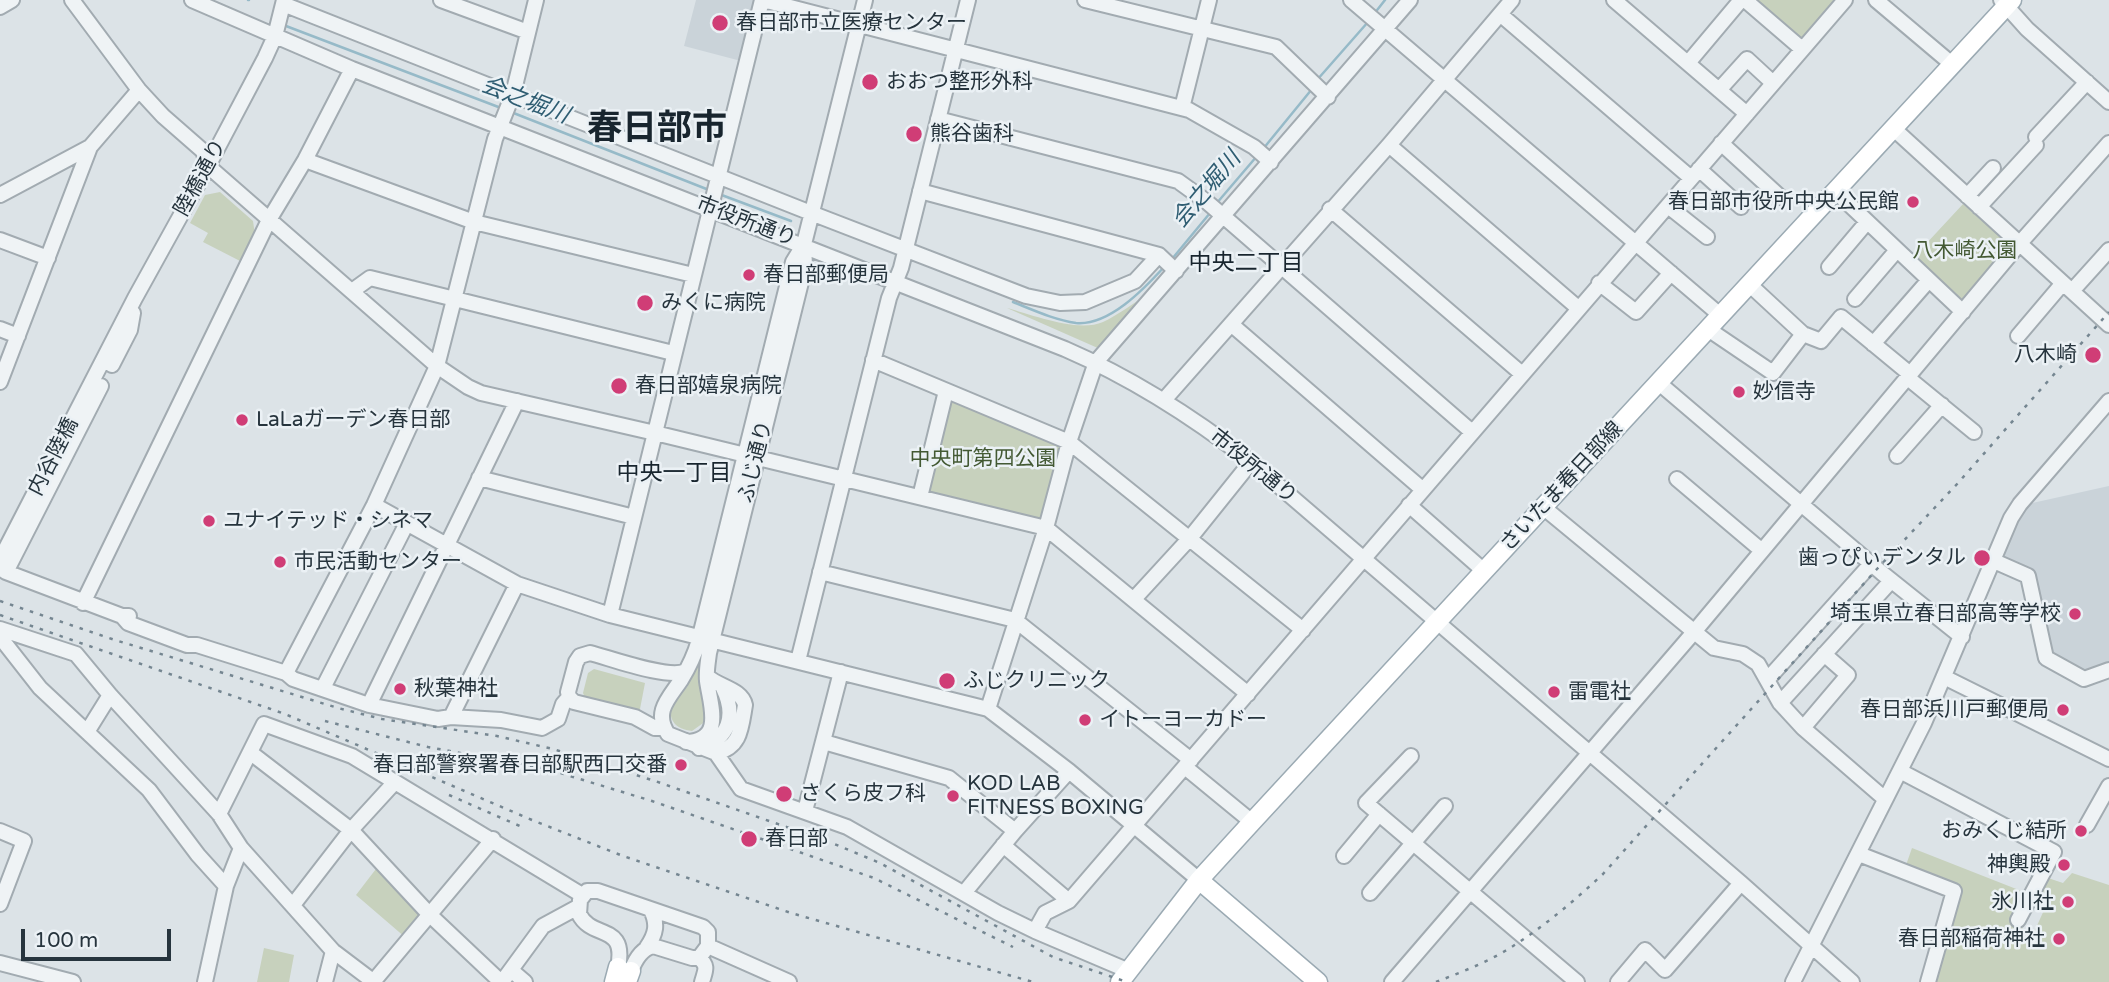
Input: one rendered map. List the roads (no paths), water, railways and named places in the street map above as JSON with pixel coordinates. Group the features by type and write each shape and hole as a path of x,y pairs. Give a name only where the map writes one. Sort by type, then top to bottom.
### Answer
{"main road":[{"name":"さいたま春日部線","path":"1125,976 1199,880 1953,65 2007,2"},
{"path":"1199,880 1318,982"}],"street":[{"path":"0,7 12,0"},
{"path":"72,0 139,90 163,116 203,151 208,166 437,366 468,387 481,393 1046,528 1248,694"},
{"name":"市役所通り","path":"191,0 276,31 352,69 502,121 805,240 902,263 1096,362 1164,400 1213,432 1251,462 1741,883 1852,982"},
{"path":"442,0 528,32"},
{"path":"286,673 374,505 437,366 502,121 512,97 536,0"},
{"path":"610,615 762,0 1189,110 1254,147 1269,160"},
{"name":"ふじ通り","path":"706,638 751,456 793,262 805,240 865,0"},
{"path":"798,661 873,360 891,291 902,263 968,0"},
{"path":"1085,0 1276,47 1325,94"},
{"path":"1182,108 1209,0"},
{"path":"988,709 1096,362 1168,263 1221,215 1382,26 1410,0"},
{"path":"1164,400 1389,145 1512,0"},
{"path":"1615,0 1747,114"},
{"path":"1688,63 1743,0 1802,49"},
{"path":"1035,931 1045,913 1069,901 1845,0"},
{"path":"1876,0 1953,65"},
{"path":"2007,2 2027,29 2109,102"},
{"path":"283,4 811,216 902,263 1060,303 1085,302 1135,281 1168,263"},
{"name":"陸橋通り","path":"108,353 135,298 208,166 276,31 283,4"},
{"path":"1356,4 1720,315"},
{"path":"1500,14 1695,174 1741,207"},
{"path":"1719,90 1747,59 1773,83"},
{"path":"83,603 269,220 352,69"},
{"path":"1979,206 2087,82"},
{"path":"0,382 90,147 139,90"},
{"path":"938,119 1178,181 1207,202 1472,432"},
{"path":"1894,129 2109,325"},
{"path":"1721,143 1780,197"},
{"path":"1392,982 1694,632 2020,243 2109,143"},
{"path":"1389,145 1578,308"},
{"path":"0,195 90,147"},
{"path":"304,160 474,222 693,275"},
{"path":"1967,196 1993,168"},
{"path":"920,191 1168,263"},
{"path":"1835,191 1963,312"},
{"path":"1668,206 1707,237"},
{"path":"1330,209 1522,374"},
{"path":"1829,267 1867,222"},
{"path":"0,240 48,258"},
{"path":"1854,299 1897,250"},
{"path":"2018,336 2109,250"},
{"path":"1600,283 1636,312 1671,274"},
{"path":"352,291 370,278 673,353"},
{"path":"1874,344 1929,281"},
{"path":"1749,284 1803,334 1821,341 1842,317 1974,432"},
{"path":"0,540 112,326 135,298"},
{"path":"135,298 130,330 2,567 83,603 122,616 139,618 190,639 197,645 286,673 293,679 369,705 438,719 451,717 500,720 542,728 558,719 563,704 569,697"},
{"path":"1231,324 1422,489"},
{"path":"0,329 18,335"},
{"path":"1708,329 1773,373 1803,334"},
{"name":"内谷陸橋","path":"2,567 108,353"},
{"path":"873,360 1069,442 1303,630"},
{"path":"1658,383 1891,581 1962,637"},
{"path":"920,497 946,391"},
{"path":"369,705 517,401"},
{"path":"1793,982 1813,947 1944,677 2011,518 2109,401"},
{"path":"1897,456 1942,405"},
{"path":"1134,599 1190,538 1251,462"},
{"path":"479,478 634,517"},
{"path":"1677,479 1762,550"},
{"path":"374,505 517,584 610,615 988,709 1069,771 1199,880"},
{"path":"1409,505 1484,571"},
{"path":"1544,507 1714,648 1743,654 1758,664 1780,703 1803,728 1885,799"},
{"path":"323,688 407,523"},
{"path":"1994,561 2028,576 2046,658 2084,679 2109,670"},
{"path":"1768,680 1871,564"},
{"path":"821,572 1015,620 1188,764 1252,822"},
{"path":"1780,703 1891,581"},
{"path":"451,717 517,584"},
{"path":"0,629 76,654 219,814 242,848 333,951 374,982 493,839"},
{"path":"0,637 40,688 149,790 198,855 226,886"},
{"path":"706,638 663,707 661,719 672,737 716,753 726,751 736,743 746,705 740,695 723,688 706,676"},
{"path":"693,745 711,727 713,710 706,676 706,638"},
{"path":"664,727 655,728 635,717 574,702 568,692 576,662 580,656 590,653 666,672 686,671"},
{"path":"1803,728 1847,675 1824,654"},
{"path":"805,811 841,672"},
{"path":"1944,677 2109,758"},
{"path":"693,745 713,743 725,730 729,721 729,702 723,688"},
{"path":"88,732 110,695"},
{"path":"219,814 264,724 352,756 493,839 580,901"},
{"path":"824,742 949,778 1015,831"},
{"path":"251,753 351,830 430,915 505,978 525,982"},
{"path":"716,753 741,789 847,827 964,893 1125,976"},
{"path":"1411,756 1366,803 1577,982"},
{"path":"964,893 1069,771"},
{"path":"1899,771 2054,852 2018,920"},
{"path":"293,905 351,830 394,783"},
{"path":"2087,825 2109,786"},
{"path":"1370,893 1445,806"},
{"path":"1344,856 1379,814"},
{"path":"0,831 24,841 0,904"},
{"path":"1003,845 1069,901"},
{"path":"205,982 226,886 242,848"},
{"path":"1859,854 1954,891 1928,982"},
{"path":"1618,982 1645,950 1665,970 1741,883"},
{"path":"505,978 543,926 580,901 587,891 597,891 708,932 704,952 706,967 702,982"},
{"path":"580,901 579,914 587,926 605,931 617,942 622,975"},
{"path":"622,975 647,947 656,930 656,919 651,909"},
{"path":"647,947 653,946 692,958 704,952 789,982"},
{"path":"325,982 333,951"},
{"path":"0,963 34,977 73,982"}],"waterway":[{"name":"会之堀川","path":"1374,14 1385,0"},
{"name":"会之堀川","path":"1317,80 1368,22"},
{"name":"会之堀川","path":"286,26 501,108"},
{"name":"会之堀川","path":"1263,149 1312,89"},
{"name":"会之堀川","path":"511,112 709,190"},
{"name":"会之堀川","path":"1216,204 1257,156"},
{"name":"会之堀川","path":"719,194 791,221"},
{"name":"会之堀川","path":"1172,259 1210,213"},
{"name":"会之堀川","path":"1013,302 1060,320 1076,323 1101,319 1125,304 1165,266"}],"railway":[{"path":"1436,982 1488,960 1518,943 1556,915 1603,874 1877,569 1958,483 2109,312"},
{"path":"0,601 115,640 338,708 382,719 497,736 553,749 655,781 832,843 880,863 1053,957 1127,982"},
{"path":"0,615 285,714 623,856 791,913 1033,982"},
{"path":"325,721 428,747 547,769 652,801 874,878 1013,947"},
{"path":"449,795 522,827"}],"place":[{"name":"春日部市立医療センター","path":"720,23"},
{"name":"おおつ整形外科","path":"870,82"},
{"name":"熊谷歯科","path":"914,134"},
{"name":"春日部市役所中央公民館","path":"1913,202"},
{"name":"春日部郵便局","path":"749,275"},
{"name":"みくに病院","path":"645,303"},
{"name":"八木崎","path":"2093,355"},
{"name":"春日部嬉泉病院","path":"619,386"},
{"name":"妙信寺","path":"1739,392"},
{"name":"LaLaガーデン春日部","path":"242,420"},
{"name":"ユナイテッド・シネマ","path":"209,521"},
{"name":"歯っぴぃデンタル","path":"1982,558"},
{"name":"市民活動センター","path":"280,562"},
{"name":"埼玉県立春日部高等学校","path":"2075,614"},
{"name":"ふじクリニック","path":"947,681"},
{"name":"秋葉神社","path":"400,689"},
{"name":"雷電社","path":"1554,692"},
{"name":"春日部浜川戸郵便局","path":"2063,710"},
{"name":"イトーヨーカドー","path":"1085,720"},
{"name":"春日部警察署春日部駅西口交番","path":"681,765"},
{"name":"さくら皮フ科","path":"784,794"},
{"name":"KOD LAB FITNESS BOXING","path":"953,796"},
{"name":"おみくじ結所","path":"2081,831"},
{"name":"春日部","path":"749,839"},
{"name":"神輿殿","path":"2064,865"},
{"name":"氷川社","path":"2068,902"},
{"name":"春日部稲荷神社","path":"2059,939"}],"district":[{"name":"春日部市","path":"657,130"},
{"name":"中央二丁目","path":"1246,264"},
{"name":"中央一丁目","path":"674,474"}],"park label":[{"name":"八木崎公園","path":"1965,251"},
{"name":"中央町第四公園","path":"983,459"}]}
